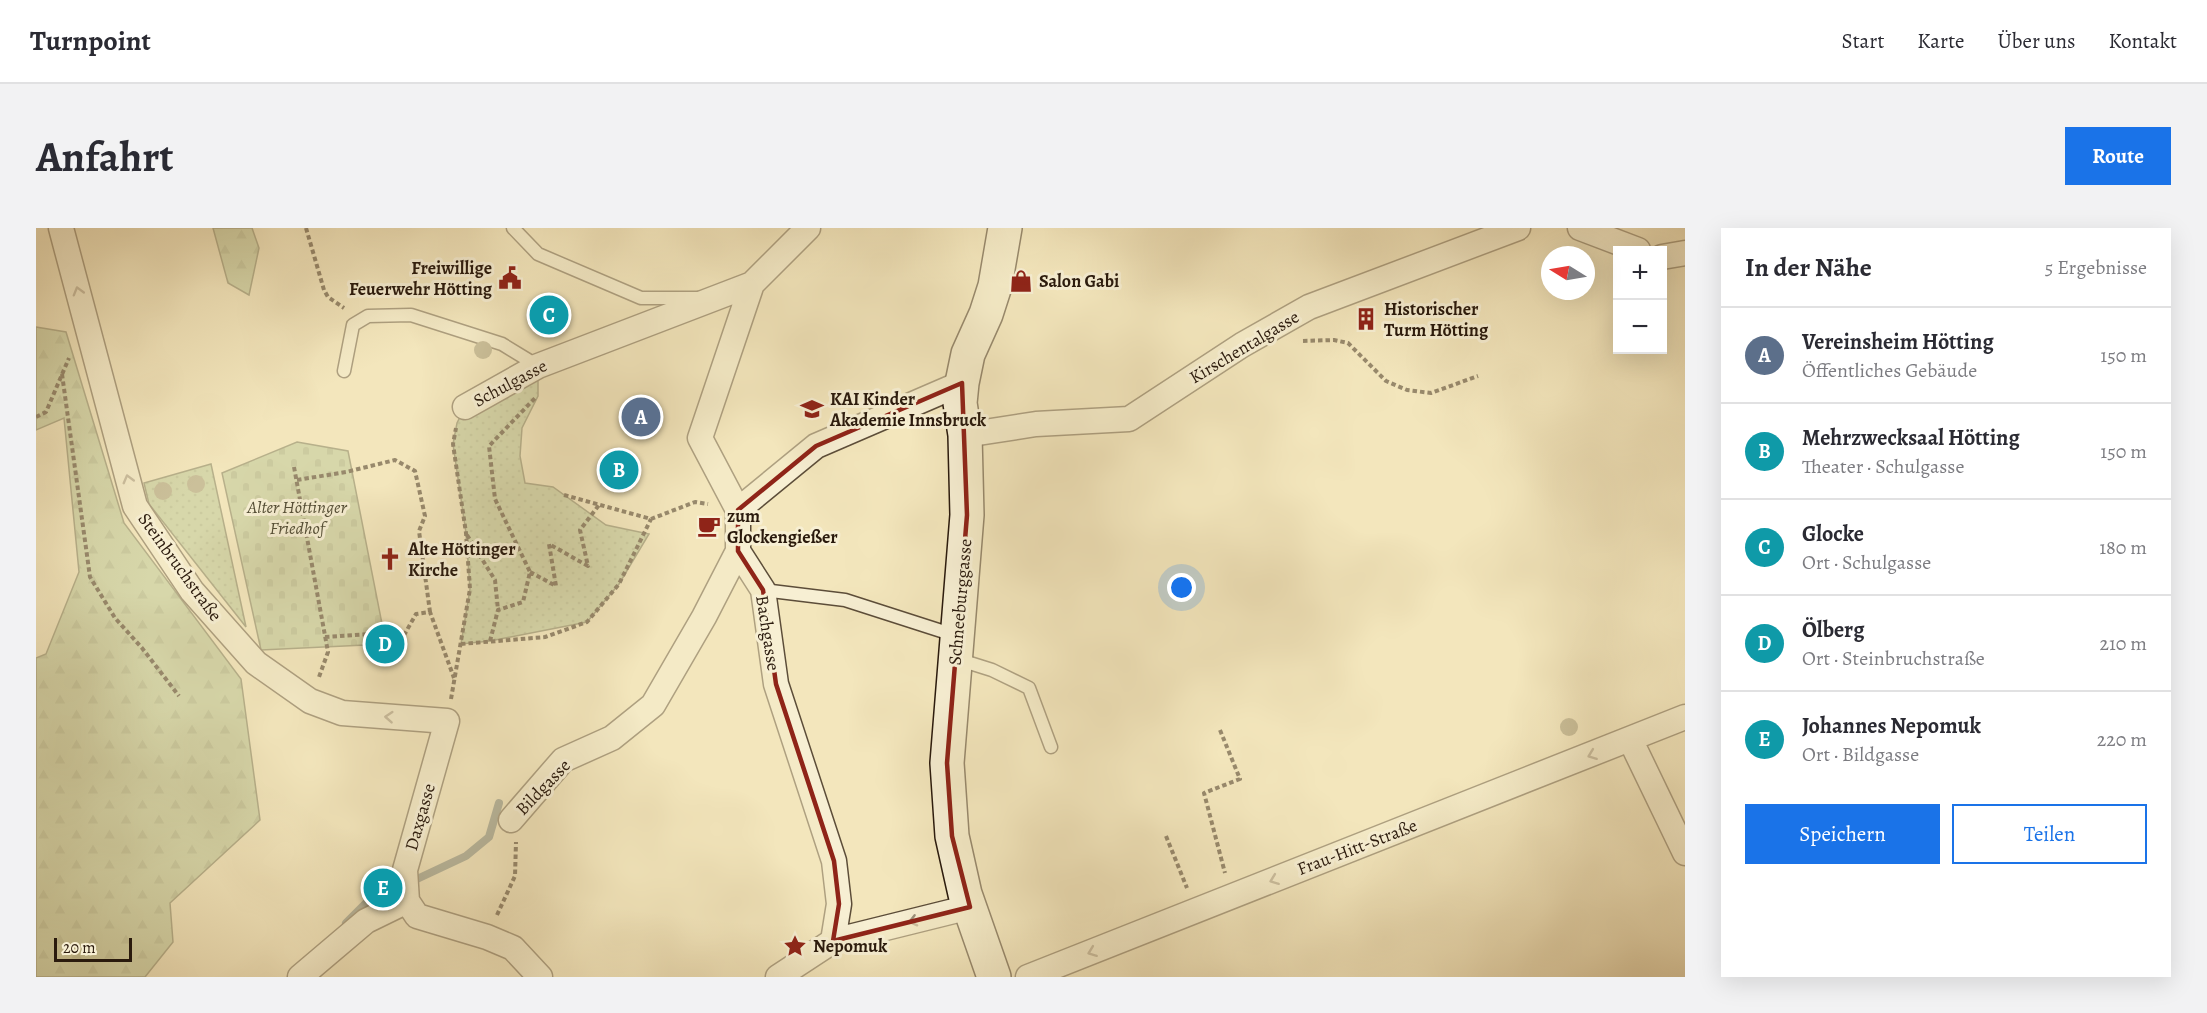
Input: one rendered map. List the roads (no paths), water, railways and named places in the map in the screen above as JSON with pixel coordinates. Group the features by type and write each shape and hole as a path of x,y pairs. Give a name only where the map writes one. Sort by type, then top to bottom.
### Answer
{"street":[{"name":"Steinbruchstraße","path":"61,228 135,506 192,591 256,663 310,701 342,713 447,721"},
{"name":"Schulgasse","path":"465,407 538,366 752,284 808,228"},
{"name":"Schneeburggasse","path":"994,977 970,907 952,836 947,763 967,515 965,435 960,403 962,383 968,354 986,314 995,286 1005,228"},
{"name":"Kirschentalgasse","path":"965,435 1036,424 1129,419 1242,345 1310,307 1518,228"},
{"path":"1580,228 1627,246"},
{"path":"1667,256 1685,253"},
{"name":"Schulgasse","path":"738,510 700,438 752,284"},
{"path":"738,551 738,510 816,446 962,383"},
{"name":"Bachgasse","path":"738,551 763,590 776,684 834,861 839,904 833,941"},
{"name":"Bildgasse","path":"511,820 563,760 612,738 653,705 704,617 738,551"},
{"name":"Frau-Hitt-Straße","path":"1028,977 1685,717"},
{"name":"Daxgasse","path":"407,901 405,870 447,721"},
{"path":"1630,739 1685,853"},
{"path":"300,977 366,921 407,901 417,916 487,937 513,948 540,977"},
{"path":"778,977 833,941 970,907"}],"lane":[{"path":"513,228 538,254 641,298 720,298"},
{"path":"344,371 353,325 368,316 411,315 502,344 538,366"},
{"path":"763,590 845,600 956,647 993,670 1029,688 1051,747"}],"waterway":[{"path":"346,923 366,903 466,856 489,837 499,803"}],"place":[{"name":"Freiwillige Feuerwehr Hötting","path":"510,278"},
{"name":"Salon Gabi","path":"1021,281"},
{"name":"Glocke","path":"549,315"},
{"name":"Historischer Turm Hötting","path":"1366,319"},
{"name":"KAI Kinder Akademie Innsbruck","path":"812,409"},
{"name":"Vereinsheim Hötting","path":"641,417"},
{"name":"Mehrzwecksaal Hötting","path":"619,470"},
{"name":"zum Glockengießer","path":"709,526"},
{"name":"Alte Höttinger Kirche","path":"390,559"},
{"name":"Ölberg","path":"385,644"},
{"name":"Johannes Nepomuk","path":"383,888"},
{"name":"Nepomuk","path":"795,946"}],"park label":[{"name":"Alter Höttinger Friedhof","path":"297,517"}]}
